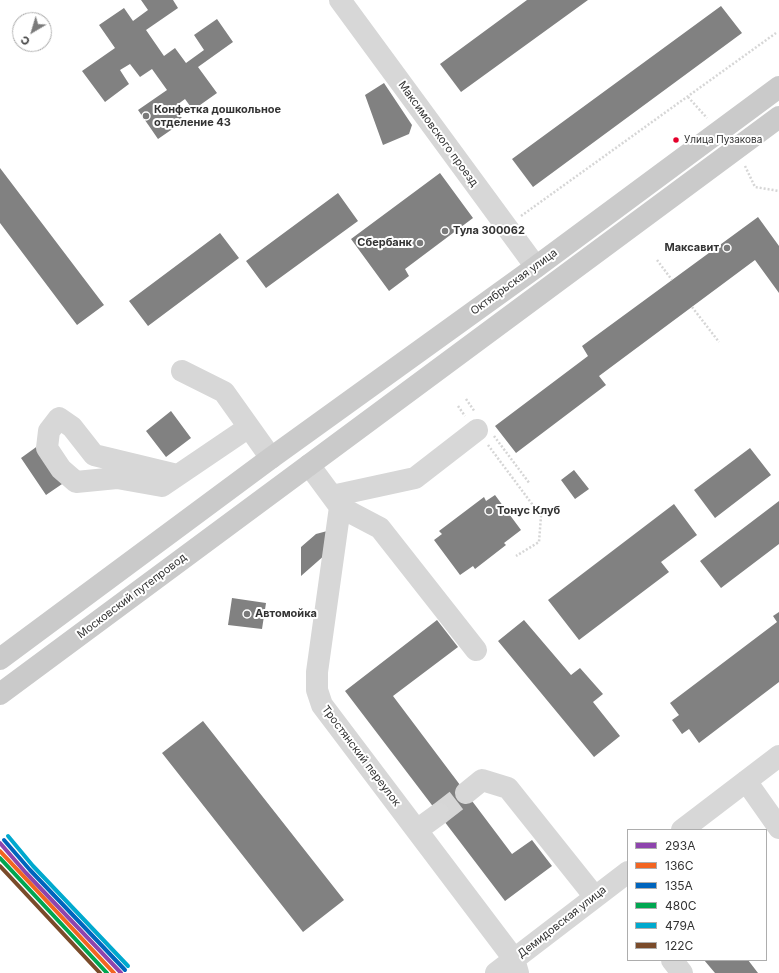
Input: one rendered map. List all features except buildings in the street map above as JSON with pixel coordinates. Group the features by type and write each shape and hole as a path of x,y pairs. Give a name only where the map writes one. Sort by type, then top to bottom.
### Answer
{"main road":[{"path":"772,92 779,114"},
{"name":"Октябрьская улица","path":"0,659 247,475 536,267 772,92"},
{"path":"309,465 779,117"},
{"name":"Московский путепровод","path":"0,694 309,465"}],"street":[{"name":"Максимовского проезд","path":"340,0 536,267"},
{"path":"182,371 224,392 271,458"},
{"path":"177,475 94,456 72,427 59,418 49,431 47,448 61,469 76,482 117,478 162,486 249,427"},
{"path":"336,502 415,478 483,428"},
{"path":"309,465 336,502 380,528 476,650"},
{"name":"Тростянский переулок","path":"336,502 318,672 317,690 322,705 417,830 516,966"},
{"path":"683,829 779,756"},
{"path":"466,793 482,780 508,788 595,897"},
{"path":"746,781 779,828"},
{"path":"417,830 439,814"},
{"name":"Демидовская улица","path":"496,973 516,966 595,897 627,873"},
{"path":"673,961 682,973"}],"path":[{"path":"506,227 776,33"},
{"path":"688,97 712,122"},
{"path":"743,161 755,187 779,191"},
{"path":"657,260 672,280"},
{"path":"692,307 719,342"},
{"path":"466,399 483,428 541,516 539,542 516,556"},
{"path":"458,406 483,428 530,484"}],"tunnel":[{"path":"439,814 466,793"}],"transit line":[{"name":"479А","path":"8,836 33,866 128,966"},
{"name":"135А","path":"4,840 30,870 125,970"},
{"name":"293А","path":"0,843 26,873 121,973"},
{"name":"136С","path":"0,851 114,973"},
{"name":"480С","path":"0,858 107,973"},
{"name":"122С","path":"0,866 100,973"}],"place":[{"name":"Конфетка дошкольное отделение 43","path":"146,116"},
{"name":"Улица Пузакова","path":"676,140"},
{"name":"Тула 300062","path":"445,231"},
{"name":"Сбербанк","path":"420,243"},
{"name":"Максавит","path":"727,248"},
{"name":"Тонус Клуб","path":"489,511"},
{"name":"Автомойка","path":"247,614"}]}
